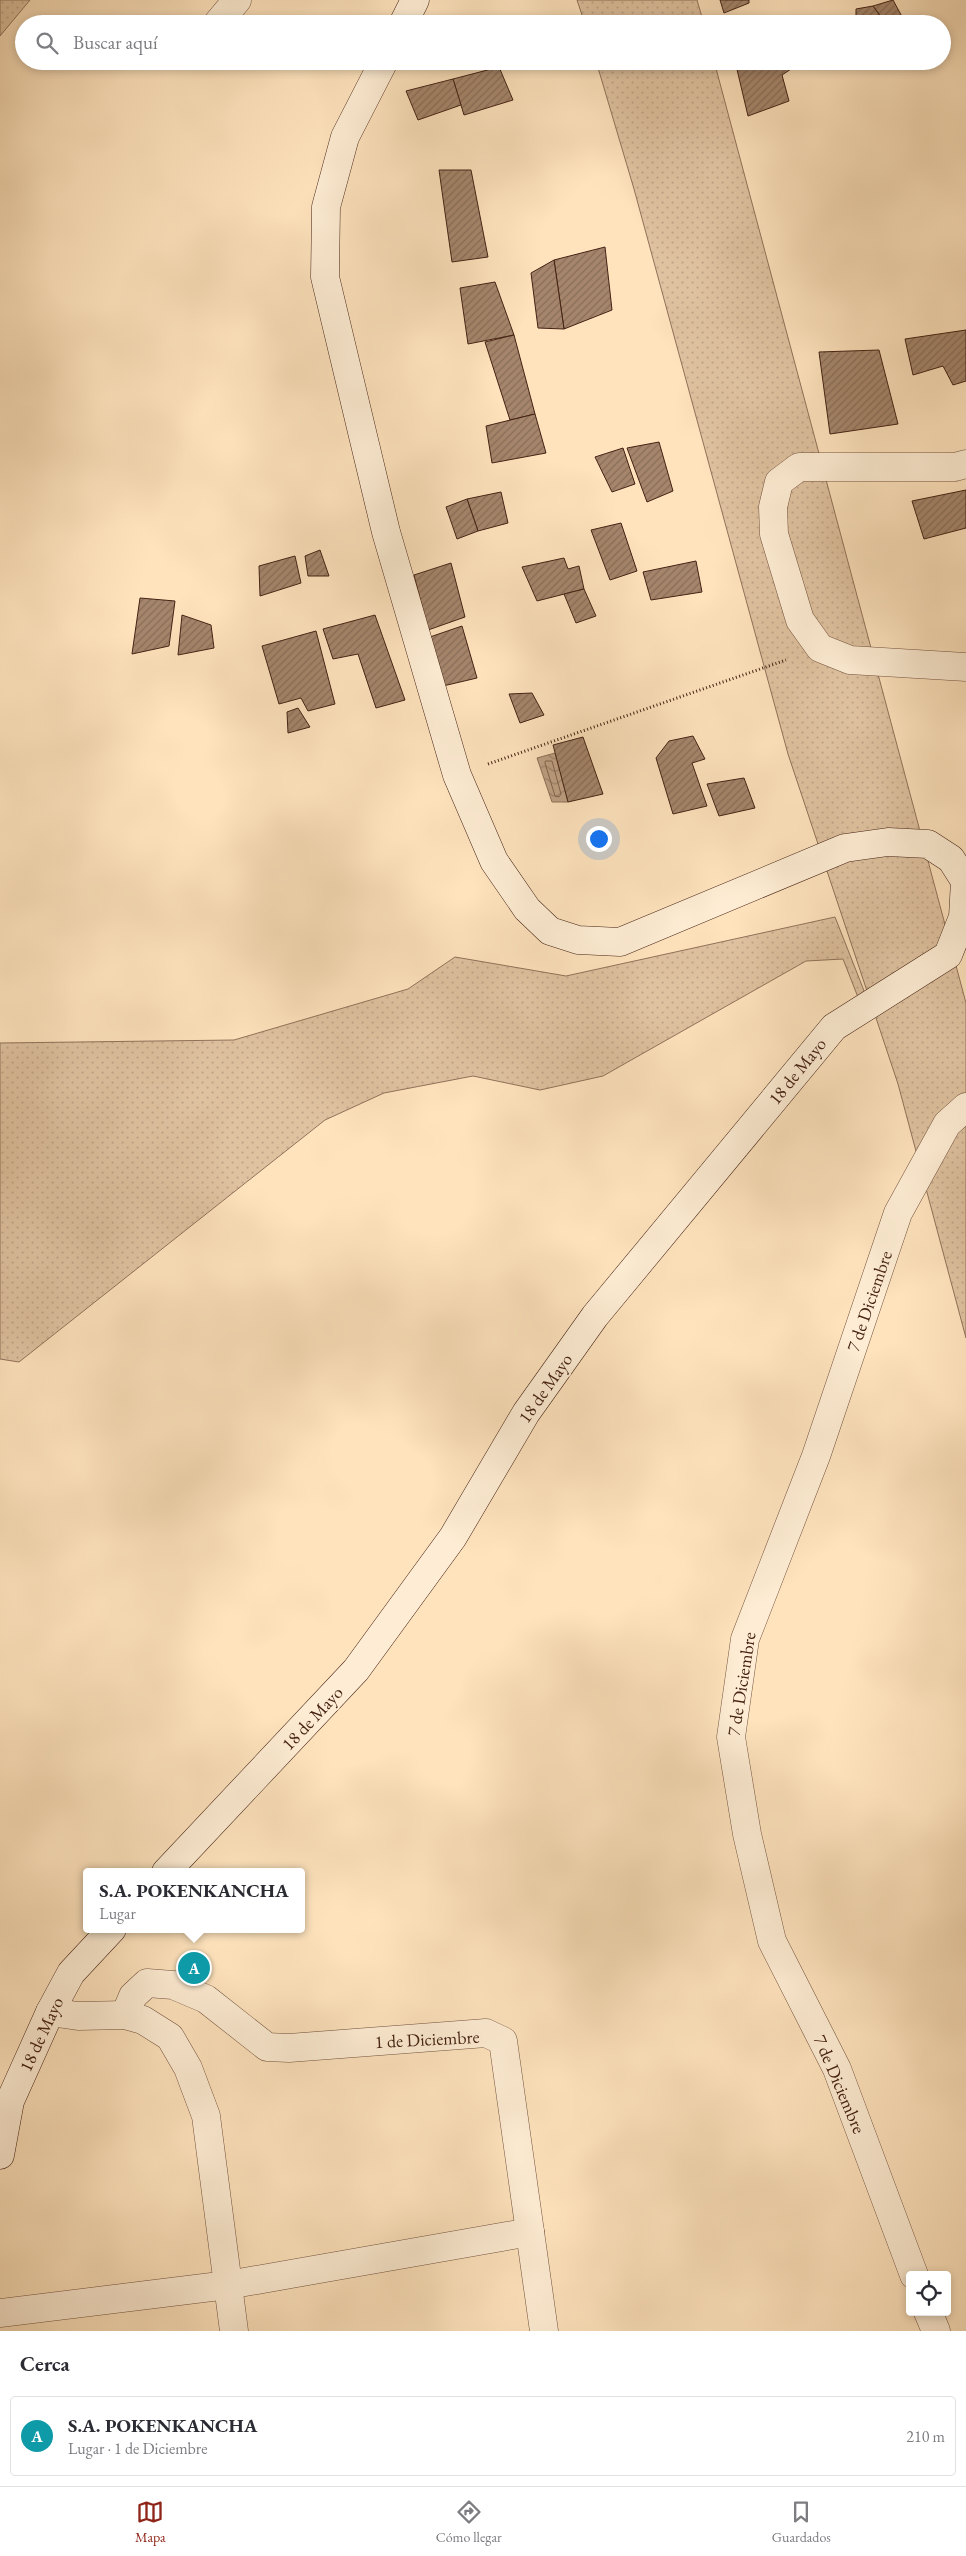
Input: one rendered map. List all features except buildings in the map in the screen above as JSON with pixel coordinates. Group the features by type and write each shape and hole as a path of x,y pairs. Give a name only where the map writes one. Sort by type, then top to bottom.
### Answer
{"street":[{"path":"225,15 238,0"},
{"path":"407,15 415,0"},
{"path":"379,70 345,136 328,198 326,207 325,277 386,532 456,775 494,861 527,909 550,931 578,940 620,942 845,848 888,842 928,844 951,859 965,881 963,918 957,951"},
{"path":"966,464 945,467 799,467 779,482 773,507 774,534 800,620 820,648 850,660 966,667"},
{"name":"18 de Mayo","path":"170,1868 356,1670 453,1537 526,1413 595,1316 834,1027 957,951"},
{"name":"7 de Diciembre","path":"913,2271 837,2069 772,1942 747,1834 731,1737 745,1639 816,1456 898,1213 947,1124 966,1107"},
{"name":"18 de Mayo","path":"0,2154 10,2101 50,2012 70,1973 108,1933"},
{"name":"1 de Diciembre","path":"125,2015 133,1996 147,1983 173,1985 206,1999 267,2047 289,2048 486,2034 503,2041 544,2331"},
{"path":"50,2012 78,2016 125,2015 143,2020 170,2037 191,2076 206,2116 234,2331"},
{"path":"0,2313 228,2284 530,2232"}],"path":[{"path":"456,775 820,648"}],"shaded area":[{"path":"0,0 30,0 18,15 15,15 15,18 0,36"},
{"path":"577,0 697,0 701,15 582,15"},
{"path":"599,70 716,70 966,1003 966,1338 898,1084 788,754 634,189"},
{"path":"835,917 870,1006 863,1010 843,959 806,961 603,1076 540,1090 473,1076 384,1093 325,1120 19,1362 0,1359 0,1043 234,1040 408,989 455,957 566,976"}],"water":[{"path":"555,753 568,802 552,802 537,758"}],"place":[{"name":"S.A. POKENKANCHA","path":"194,1968"}]}
